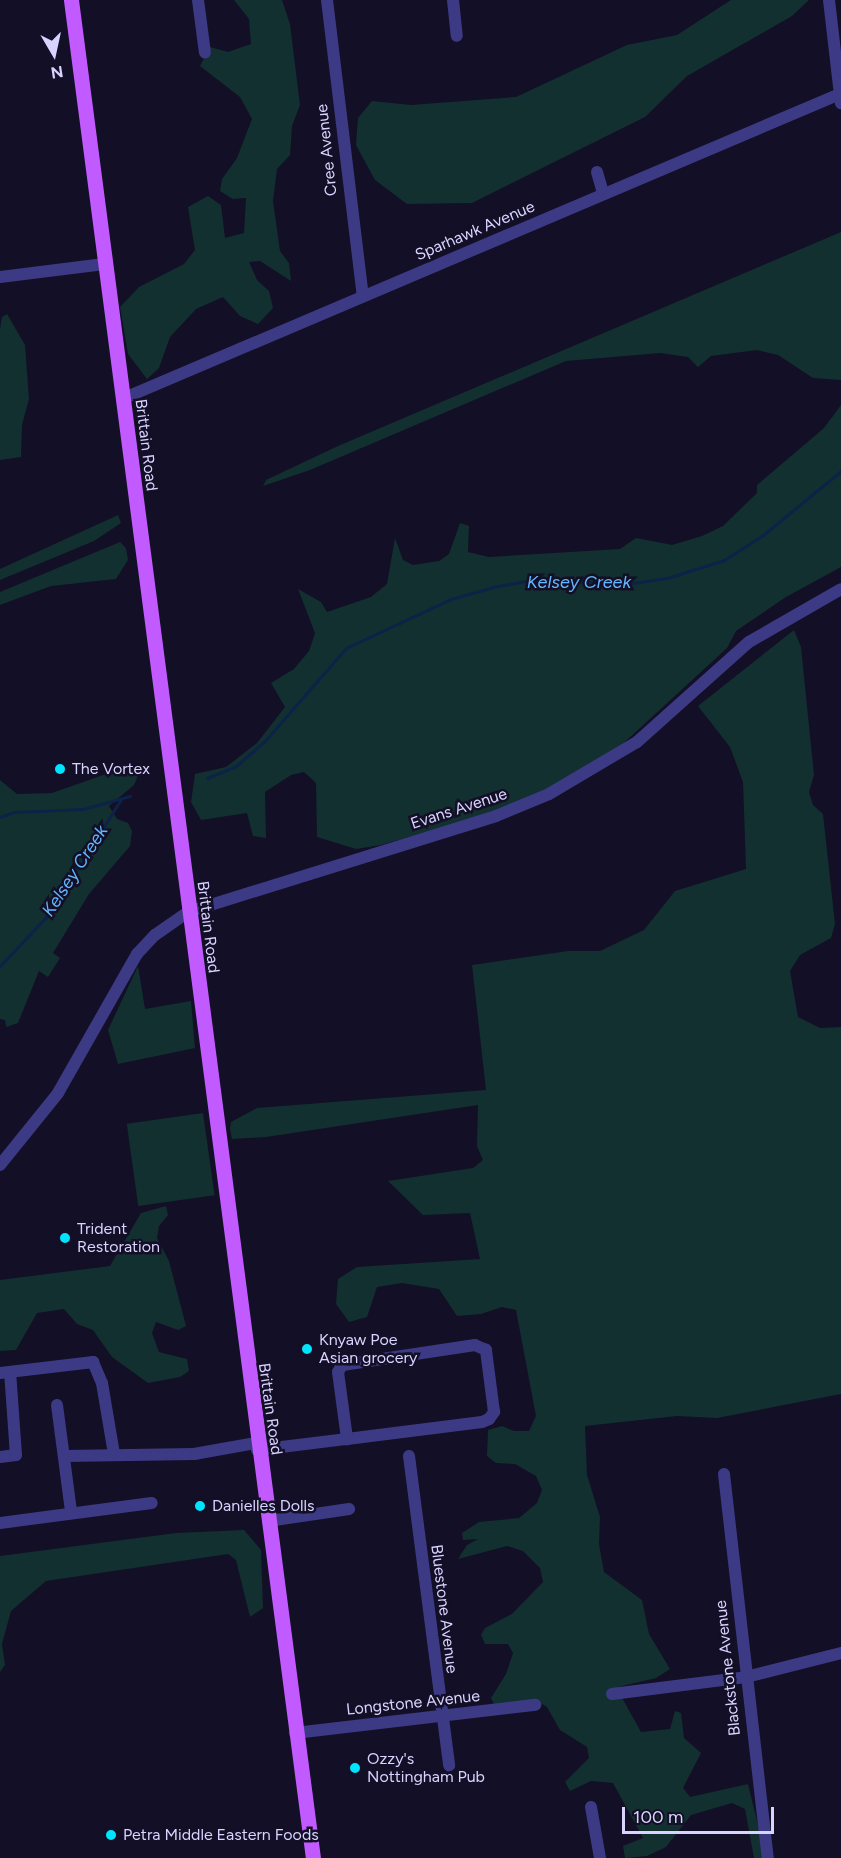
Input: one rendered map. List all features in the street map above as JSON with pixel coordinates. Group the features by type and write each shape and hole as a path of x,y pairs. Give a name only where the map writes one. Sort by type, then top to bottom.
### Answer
{"main road":[{"name":"Brittain Road","path":"71,0 257,1446 313,1858"}],"street":[{"path":"198,0 205,53"},
{"name":"Cree Avenue","path":"327,0 363,296"},
{"path":"453,0 458,36"},
{"path":"829,0 840,99"},
{"name":"Sparhawk Avenue","path":"123,399 603,193 840,99"},
{"path":"597,172 603,193"},
{"path":"0,277 104,264"},
{"name":"Evans Avenue","path":"0,1165 58,1093 137,954 155,935 188,912 496,816 549,794 637,742 735,653 771,626 841,589"},
{"path":"64,1456 114,1454 130,1458 194,1454 257,1446 347,1439 489,1419 494,1412 486,1350 475,1345 342,1365 338,1372 347,1439"},
{"path":"0,1457 16,1455 5,1372 93,1362 102,1383 114,1454"},
{"path":"57,1405 72,1512"},
{"name":"Bluestone Avenue","path":"409,1456 449,1765"},
{"name":"Blackstone Avenue","path":"723,1474 768,1858"},
{"path":"0,1523 152,1503"},
{"path":"268,1521 349,1509"},
{"path":"612,1694 746,1677 841,1653"},
{"name":"Longstone Avenue","path":"295,1733 535,1705"},
{"path":"591,1807 600,1858"}],"green space":[{"path":"234,0 282,0 290,24 300,105 292,126 290,155 277,169 273,201 280,251 289,263 291,281 260,261 249,262 257,280 269,291 273,308 258,324 240,316 223,297 196,309 170,337 159,368 147,379 128,354 120,307 139,287 184,264 195,250 188,207 208,196 221,205 225,238 244,233 246,198 233,199 220,191 222,179 237,158 252,119 240,97 200,66 210,47 228,52 251,44 249,19"},
{"path":"731,0 809,0 792,16 687,76 645,117 472,203 407,204 375,180 356,145 358,118 372,101 411,105 516,97 627,45 677,35"},
{"path":"841,232 841,380 813,378 778,355 757,350 711,356 698,367 688,357 660,353 566,361 310,470 263,486 266,480 338,446"},
{"path":"7,314 25,345 29,399 22,425 21,457 0,460 0,329 2,317"},
{"path":"841,405 841,567 786,597 736,631 727,648 615,751 554,787 488,814 381,845 356,849 317,837 316,783 304,772 291,775 265,792 266,838 253,836 247,813 201,820 191,802 195,774 226,767 257,743 285,707 271,683 294,669 309,651 315,633 298,589 321,602 327,612 371,597 387,584 395,538 403,560 413,565 439,561 449,554 460,523 469,526 468,552 489,557 620,549 636,538 672,545 702,536 723,526 757,493 757,485 824,428"},
{"path":"118,515 121,523 94,541 0,580 0,569"},
{"path":"120,542 126,548 128,560 116,579 51,586 0,605 0,592"},
{"path":"794,630 801,647 814,775 809,792 813,805 823,814 835,924 831,938 800,955 790,971 798,1017 820,1028 841,1027 841,1394 717,1418 677,1416 585,1426 587,1475 600,1517 599,1544 604,1572 642,1600 649,1634 670,1669 656,1678 618,1687 621,1696 641,1732 670,1729 675,1711 681,1713 684,1738 701,1753 683,1788 690,1797 748,1784 766,1858 754,1858 745,1809 732,1803 691,1815 666,1847 647,1856 625,1858 623,1846 643,1838 613,1783 591,1781 570,1791 565,1782 589,1758 587,1747 560,1730 547,1707 537,1701 495,1706 491,1698 506,1674 513,1653 508,1644 485,1644 481,1635 485,1628 512,1614 543,1582 540,1568 523,1551 507,1546 458,1559 467,1545 478,1539 463,1540 462,1533 479,1522 519,1518 537,1503 542,1490 536,1476 515,1464 496,1463 487,1456 488,1430 502,1426 514,1431 529,1431 536,1416 516,1310 502,1307 481,1314 457,1316 439,1289 402,1283 377,1287 367,1317 349,1322 336,1304 338,1279 357,1267 480,1259 470,1213 423,1215 388,1181 473,1168 483,1160 477,1146 478,1105 266,1137 232,1139 230,1129 231,1122 257,1108 486,1090 472,965 568,951 600,951 644,930 675,891 746,869 743,782 730,747 698,706"},
{"path":"129,766 140,771 134,785 109,806 117,819 128,823 132,831 130,846 89,894 53,953 60,958 48,977 39,971 18,1023 6,1027 5,1020 0,1019 0,780 17,794 52,793"},
{"path":"138,966 145,1009 191,1001 195,1048 118,1064 108,1030"},
{"path":"203,1113 215,1195 138,1206 127,1124"},
{"path":"166,1206 168,1215 159,1226 157,1238 169,1261 186,1326 178,1330 156,1322 152,1333 159,1352 187,1359 189,1371 180,1377 148,1383 112,1357 93,1330 77,1324 64,1309 37,1313 16,1350 0,1351 0,1280 110,1266 141,1213"},
{"path":"244,1530 261,1550 263,1608 250,1617 236,1560 228,1554 46,1581 11,1611 2,1644 5,1665 0,1672 0,1556 176,1533"}],"waterway":[{"name":"Kelsey Creek","path":"207,778 236,766 264,742 346,648 451,599 493,587 537,579 626,584 667,578 724,560 763,535 841,471"},
{"path":"0,817 14,812 83,809 130,796"},
{"name":"Kelsey Creek","path":"0,966 49,914 121,799"}],"place":[{"name":"The Vortex","path":"60,769"},
{"name":"Trident Restoration","path":"65,1238"},
{"name":"Knyaw Poe Asian grocery","path":"307,1349"},
{"name":"Danielles Dolls","path":"200,1506"},
{"name":"Ozzy's Nottingham Pub","path":"355,1768"},
{"name":"Petra Middle Eastern Foods","path":"111,1835"}]}
